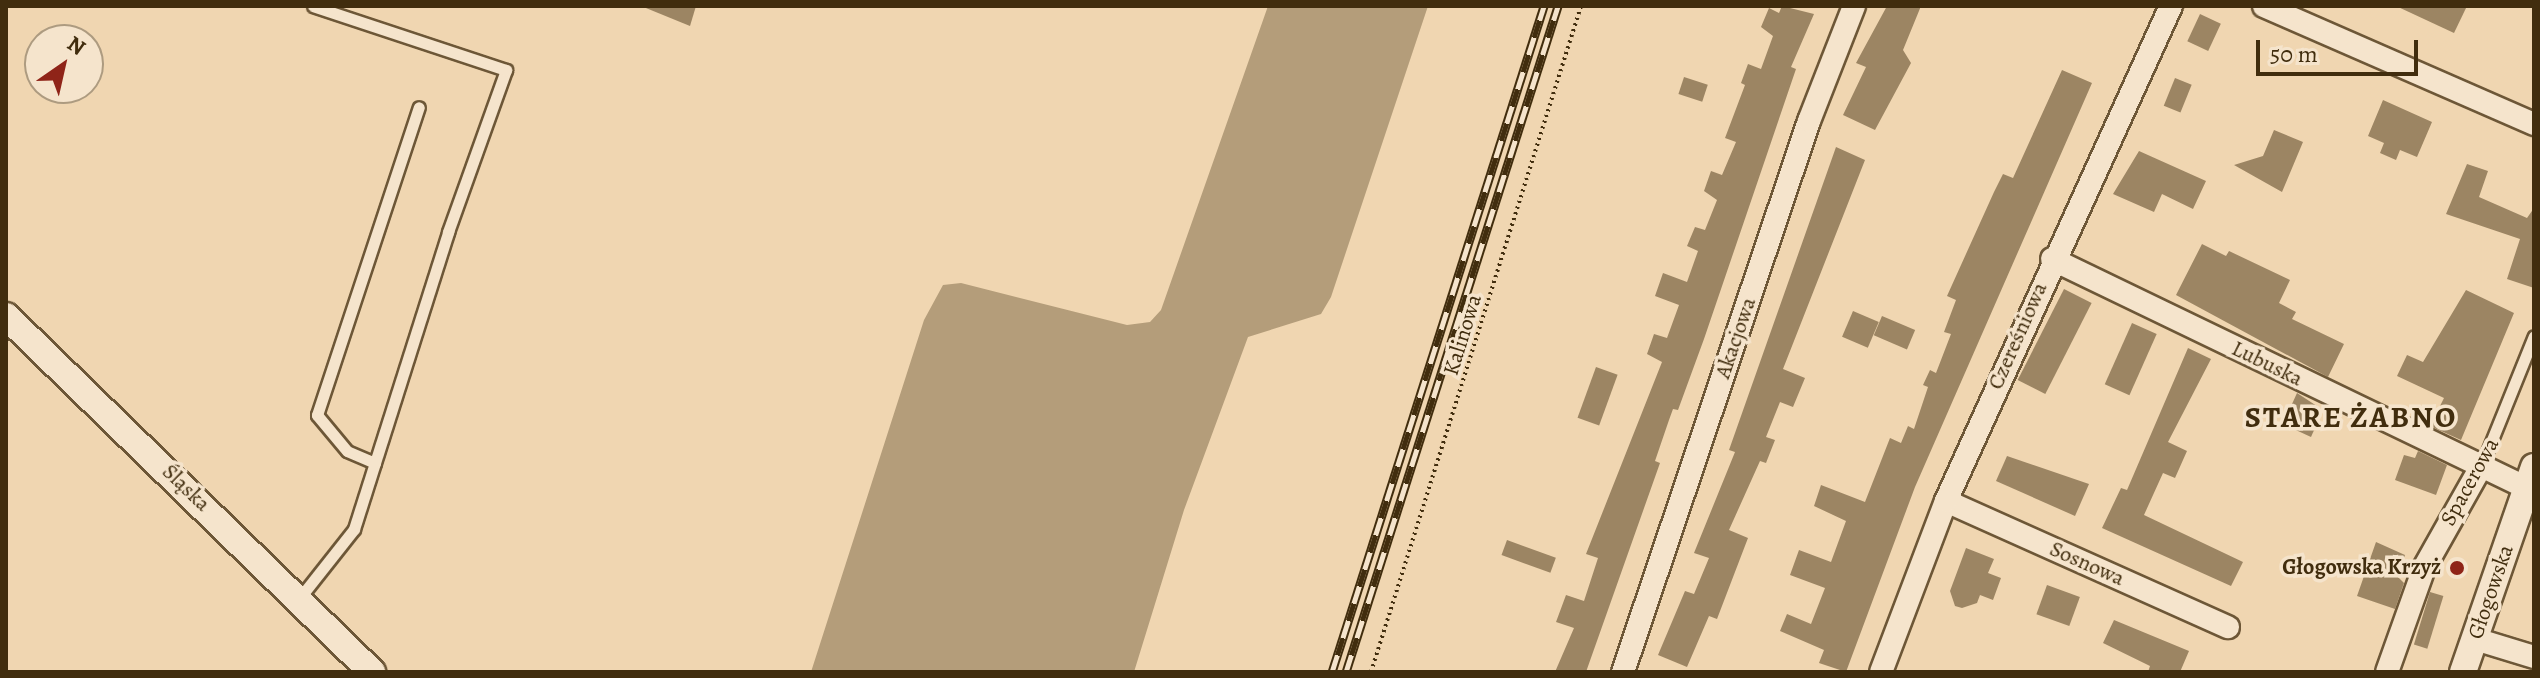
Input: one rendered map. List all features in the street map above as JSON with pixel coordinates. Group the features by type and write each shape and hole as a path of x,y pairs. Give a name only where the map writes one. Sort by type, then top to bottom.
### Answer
{"street":[{"name":"Akacjowa","path":"1623,672 1809,121 1854,6"},
{"name":"Czereśniowa","path":"1881,672 1946,501 2052,259 2171,6"},
{"path":"2264,6 2534,124"},
{"name":"Lubuska","path":"2052,259 2481,467 2530,478"},
{"name":"Śląska","path":"6,316 298,601 363,669"},
{"name":"Spacerowa","path":"2387,672 2424,568 2481,467"},
{"name":"Głogowska","path":"2463,672 2530,478"},
{"name":"Sosnowa","path":"1946,501 2228,627"},
{"path":"2475,639 2534,657"}],"lane":[{"path":"298,601 354,529 448,232 506,70 313,6"},
{"path":"375,463 347,451 317,415 419,107"},
{"name":"Spacerowa","path":"2481,467 2534,336"}],"path":[{"name":"Kalinowa","path":"1371,672 1581,6"}],"shaded area":[{"path":"1268,6 1428,6 1331,297 1321,314 1248,337 1184,510 1134,672 811,672 924,320 943,285 961,283 1127,325 1150,322 1161,310"}],"building":[{"path":"641,6 696,6 690,26"},
{"path":"1782,6 1814,14 1791,67 1796,69 1704,339 1678,410 1673,409 1669,420 1655,461 1660,463 1586,672 1555,672 1574,628 1556,622 1566,595 1584,601 1598,558 1586,554 1662,362 1647,354 1654,334 1667,338 1679,305 1655,296 1663,273 1687,282 1698,251 1687,246 1695,227 1705,230 1717,200 1704,191 1711,171 1722,175 1736,142 1725,138 1745,85 1741,83 1748,64 1761,69 1773,36 1761,27 1769,8 1779,13"},
{"path":"1887,6 1921,6 1903,50 1911,63 1875,130 1843,115 1866,67 1856,63"},
{"path":"2396,6 2467,6 2454,33"},
{"path":"2200,14 2221,24 2208,51 2187,41"},
{"path":"2062,70 2092,83 1915,487 1846,672 1819,663 1824,650 1780,631 1787,614 1811,624 1825,588 1790,575 1799,550 1831,562 1846,521 1814,506 1821,485 1865,502 1890,438 1901,443 1908,426 1914,429 1928,387 1923,385 1930,370 1936,373 1951,334 1944,332 1956,300 1947,296 2003,174 2013,178"},
{"path":"1684,77 1708,85 1702,102 1678,94"},
{"path":"2175,78 2192,85 2180,113 2164,106"},
{"path":"2383,100 2432,122 2417,157 2400,150 2396,160 2380,153 2384,143 2368,136"},
{"path":"2274,130 2303,142 2282,192 2234,165 2263,156"},
{"path":"1836,147 1865,160 1783,369 1805,378 1793,407 1780,402 1766,437 1775,440 1766,463 1760,461 1729,530 1748,538 1717,619 1709,616 1687,667 1658,655 1685,591 1694,594 1709,558 1694,553 1735,452 1729,450"},
{"path":"2139,151 2206,181 2193,209 2162,194 2154,212 2113,194"},
{"path":"2467,164 2488,171 2479,197 2527,218 2534,208 2534,288 2507,279 2520,239 2446,214"},
{"path":"2202,244 2226,256 2229,251 2290,280 2279,303 2296,312 2292,319 2344,344 2328,377 2176,295"},
{"path":"2064,289 2092,303 2045,394 2018,380"},
{"path":"2466,290 2514,313 2461,440 2430,426 2444,398 2397,376 2407,355 2423,362"},
{"path":"1853,311 1879,322 1868,348 1842,337"},
{"path":"1882,316 1915,330 1907,349 1874,335"},
{"path":"2132,323 2157,334 2129,395 2105,384"},
{"path":"2188,348 2211,359 2168,442 2187,451 2175,478 2163,473 2144,515 2243,562 2231,586 2102,528 2121,488 2127,490"},
{"path":"1596,367 1618,375 1599,426 1578,418"},
{"path":"2297,393 2323,410 2311,437 2283,424"},
{"path":"2418,451 2447,465 2436,495 2395,480 2404,455 2415,458"},
{"path":"2007,456 2089,484 2075,516 1996,481"},
{"path":"1507,540 1556,558 1550,573 1502,555"},
{"path":"2376,542 2405,555 2397,576 2404,583 2395,609 2357,596"},
{"path":"1966,548 1994,559 1988,573 2001,578 1993,600 1980,595 1977,603 1962,608 1955,606 1950,591"},
{"path":"2047,585 2080,597 2069,626 2036,614"},
{"path":"2430,592 2443,596 2427,649 2414,645"},
{"path":"2114,620 2189,651 2180,672 2148,672 2150,666 2103,643"}],"railway":[{"path":"1332,672 1544,6"},
{"path":"1346,672 1558,6"}],"place":[{"name":"Głogowska Krzyż","path":"2457,568"}],"district":[{"name":"STARE ŻABNO","path":"2351,417"}]}
